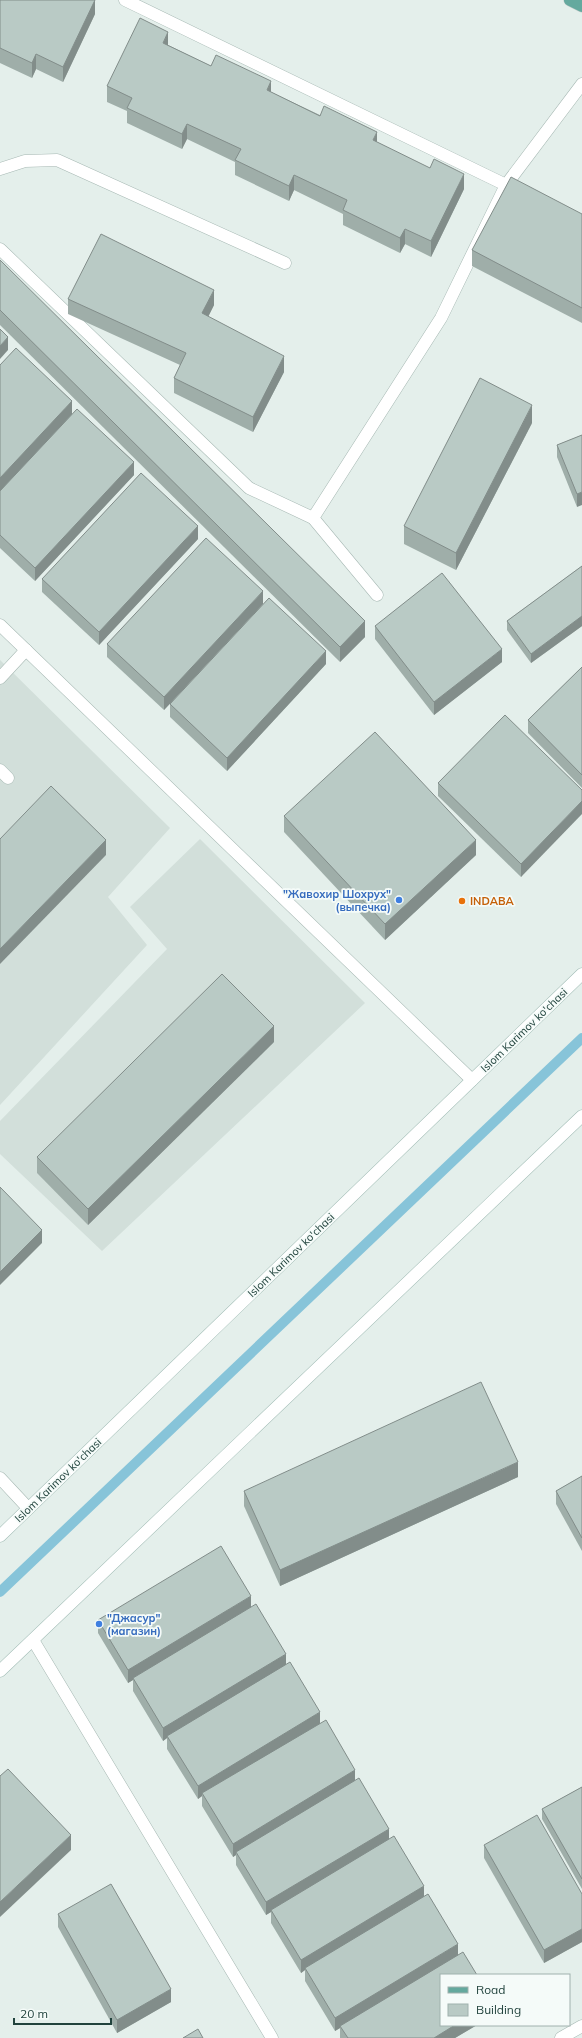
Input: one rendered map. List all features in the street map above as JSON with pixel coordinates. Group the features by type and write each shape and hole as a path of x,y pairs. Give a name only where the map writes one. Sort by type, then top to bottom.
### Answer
{"main road":[{"path":"125,0 506,185"},
{"path":"570,0 582,6"},
{"path":"313,518 441,318 506,185 582,84"},
{"path":"0,170 25,161 57,160 285,263"},
{"path":"0,249 249,488 313,518 378,595"},
{"path":"0,625 472,1080"},
{"path":"0,678 26,650"},
{"name":"Islom Karimov ko'chasi","path":"0,1536 582,974"},
{"path":"0,1671 582,1116"},
{"path":"0,1478 28,1508"},
{"path":"34,1640 272,2038"},
{"path":"561,2038 582,2026"}],"shaded area":[{"path":"0,660 170,828 108,897 147,945 0,1105"},
{"path":"200,839 365,1003 102,1251 0,1154 0,1121 167,949 130,907"}],"building":[{"path":"0,0 95,0 63,67 36,54 32,63 0,48"},
{"path":"140,18 168,32 163,43 211,66 216,55 271,81 267,90 320,116 324,106 377,132 373,140 430,168 434,159 464,174 431,241 405,229 400,238 343,210 347,200 294,175 289,186 235,160 241,149 187,124 182,134 127,108 132,98 107,86"},
{"path":"511,177 582,214 582,308 472,250"},
{"path":"101,234 214,290 202,313 284,356 253,417 174,378 186,353 68,299"},
{"path":"0,260 365,621 340,647 0,310"},
{"path":"0,329 8,337 0,346"},
{"path":"16,348 72,401 0,478 0,365"},
{"path":"480,378 532,405 456,553 404,526"},
{"path":"77,409 134,462 35,568 0,535 0,491"},
{"path":"582,435 582,492 577,494 557,445"},
{"path":"141,473 198,526 99,632 42,579"},
{"path":"206,538 263,591 164,697 107,644"},
{"path":"582,566 582,616 531,654 507,621"},
{"path":"442,573 502,649 434,702 375,626"},
{"path":"269,598 326,651 227,758 170,704"},
{"path":"582,667 582,775 528,720"},
{"path":"505,715 582,790 582,801 521,864 438,783"},
{"path":"375,732 476,840 385,924 284,816"},
{"path":"51,786 106,840 0,949 0,839"},
{"path":"222,974 274,1026 88,1209 37,1157"},
{"path":"0,1187 42,1230 0,1272"},
{"path":"481,1382 518,1462 280,1570 244,1491"},
{"path":"582,1476 582,1538 556,1491"},
{"path":"221,1546 251,1596 128,1670 98,1620"},
{"path":"256,1604 286,1654 163,1728 133,1678"},
{"path":"290,1662 320,1712 198,1786 167,1736"},
{"path":"326,1720 355,1770 233,1844 202,1793"},
{"path":"8,1769 71,1835 0,1902 0,1776"},
{"path":"359,1778 389,1829 266,1902 236,1852"},
{"path":"582,1787 582,1879 542,1809"},
{"path":"537,1815 582,1894 582,1929 544,1950 484,1845"},
{"path":"394,1836 424,1886 301,1960 271,1910"},
{"path":"111,1884 171,1989 117,2020 58,1914"},
{"path":"428,1894 458,1944 335,2018 305,1968"},
{"path":"463,1952 476,1974 440,1974 440,2026 453,2026 434,2038 348,2038 340,2026"},
{"path":"198,2029 203,2038 183,2038"}],"waterway":[{"path":"0,1592 582,1038"}],"place":[{"name":"\"Жавохир Шохрух\" (выпечка)","path":"399,900"},
{"name":"INDABA","path":"462,901"},
{"name":"\"Джасур\" (магазин)","path":"99,1624"}]}
